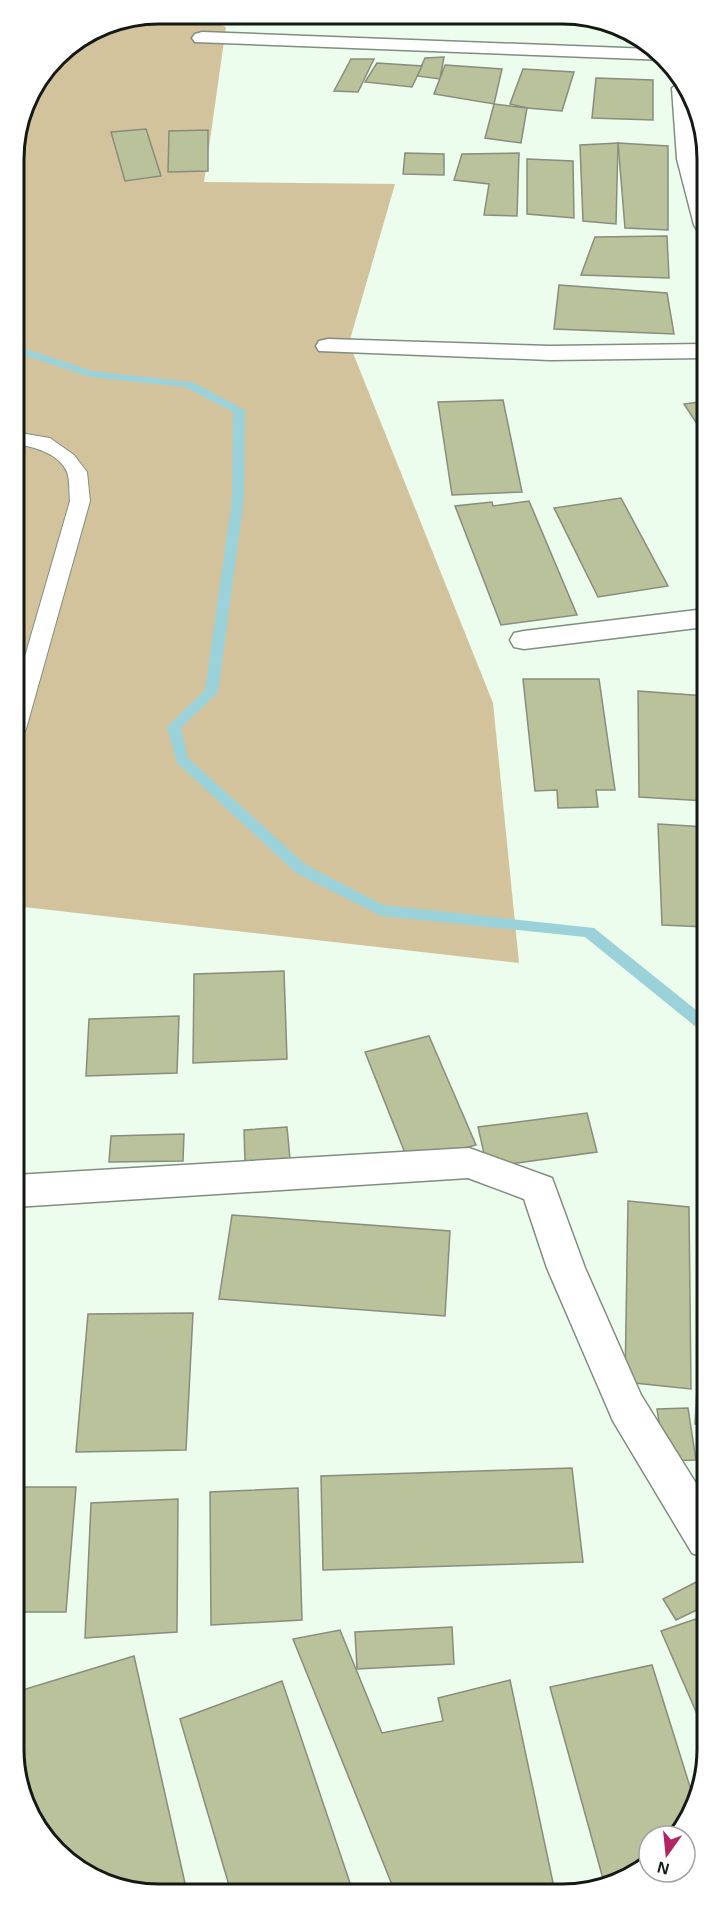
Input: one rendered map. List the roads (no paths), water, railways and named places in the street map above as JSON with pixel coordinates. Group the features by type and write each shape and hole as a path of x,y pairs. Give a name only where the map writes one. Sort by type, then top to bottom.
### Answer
{"street":[{"path":"202,38 647,54"},
{"path":"683,99 688,159 697,194"},
{"path":"328,346 550,353 697,351"},
{"path":"524,640 697,619"},
{"path":"24,1190 469,1163 539,1189 566,1268 627,1408 697,1523"}],"lane":[{"path":"24,439 43,442 67,459 77,472 80,501 24,697"}],"waterway":[{"path":"24,351 90,374 188,384 239,410 238,499 211,692 174,727 182,760 301,869 381,910 589,932 697,1020"}]}
